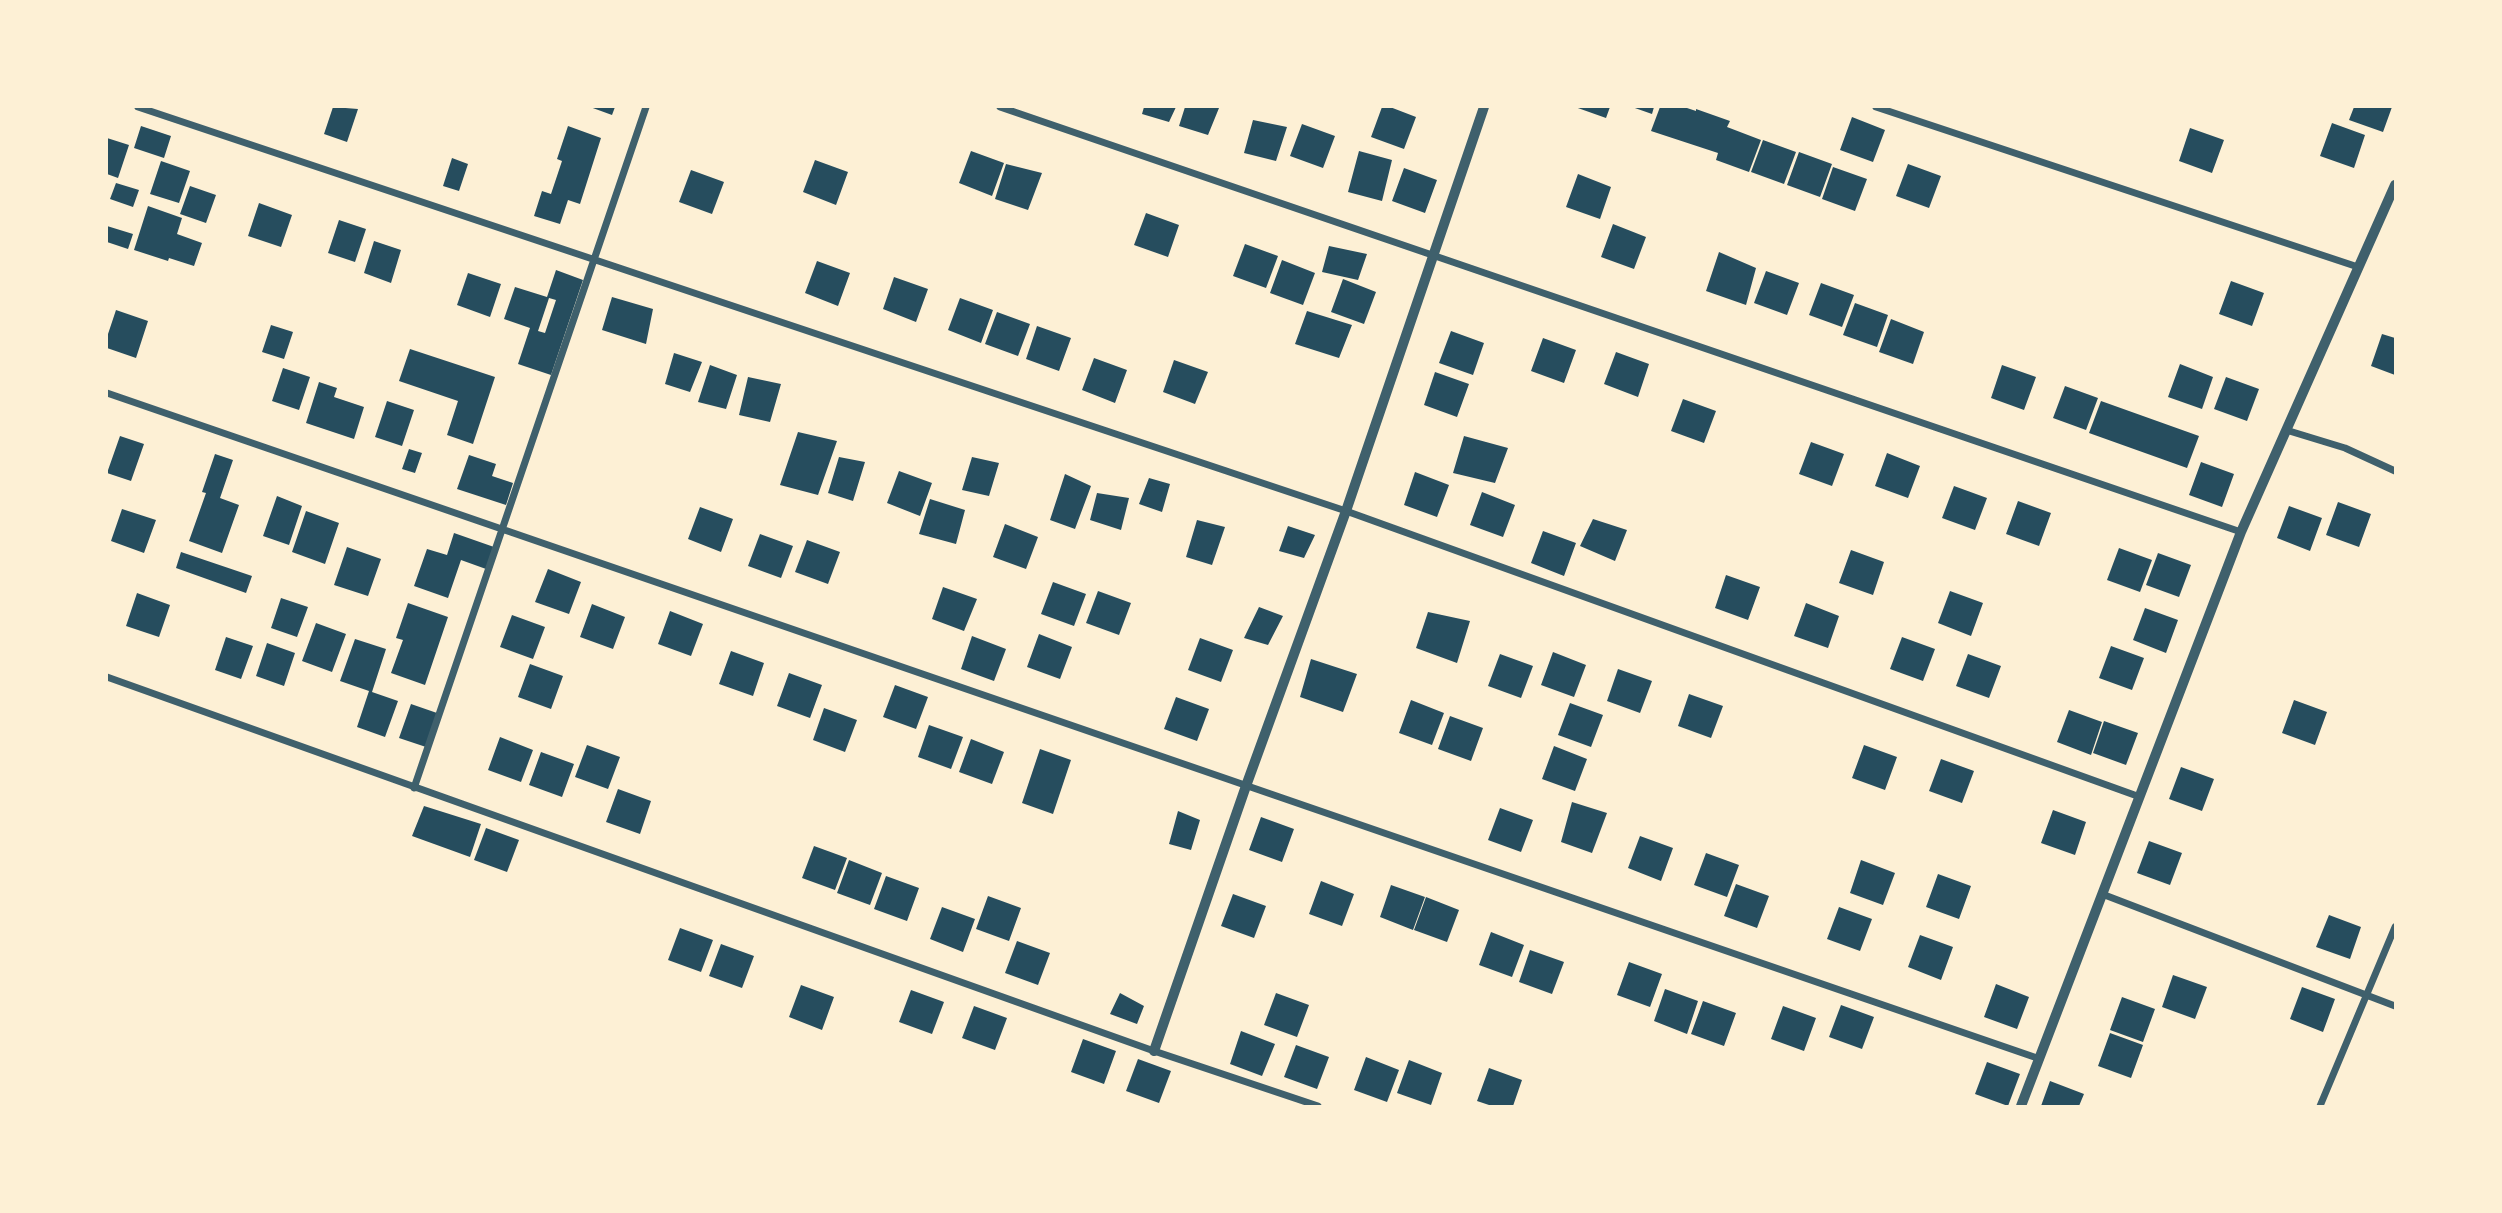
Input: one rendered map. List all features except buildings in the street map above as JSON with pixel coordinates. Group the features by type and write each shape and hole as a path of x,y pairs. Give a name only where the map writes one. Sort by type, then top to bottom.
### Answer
{"street":[{"path":"138,107 1346,511 2140,797"},
{"path":"414,788 646,107"},
{"path":"1000,107 2241,532"},
{"path":"1154,1051 1346,511 1483,107"},
{"path":"1876,107 2358,267"},
{"path":"2021,1106 2241,532 2395,185"},
{"path":"107,393 2040,1059"},
{"path":"2286,430 2346,448 2395,471"},
{"path":"107,677 1154,1051 1318,1106"},
{"path":"2102,894 2395,1006"},
{"path":"2320,1106 2395,927"}]}
